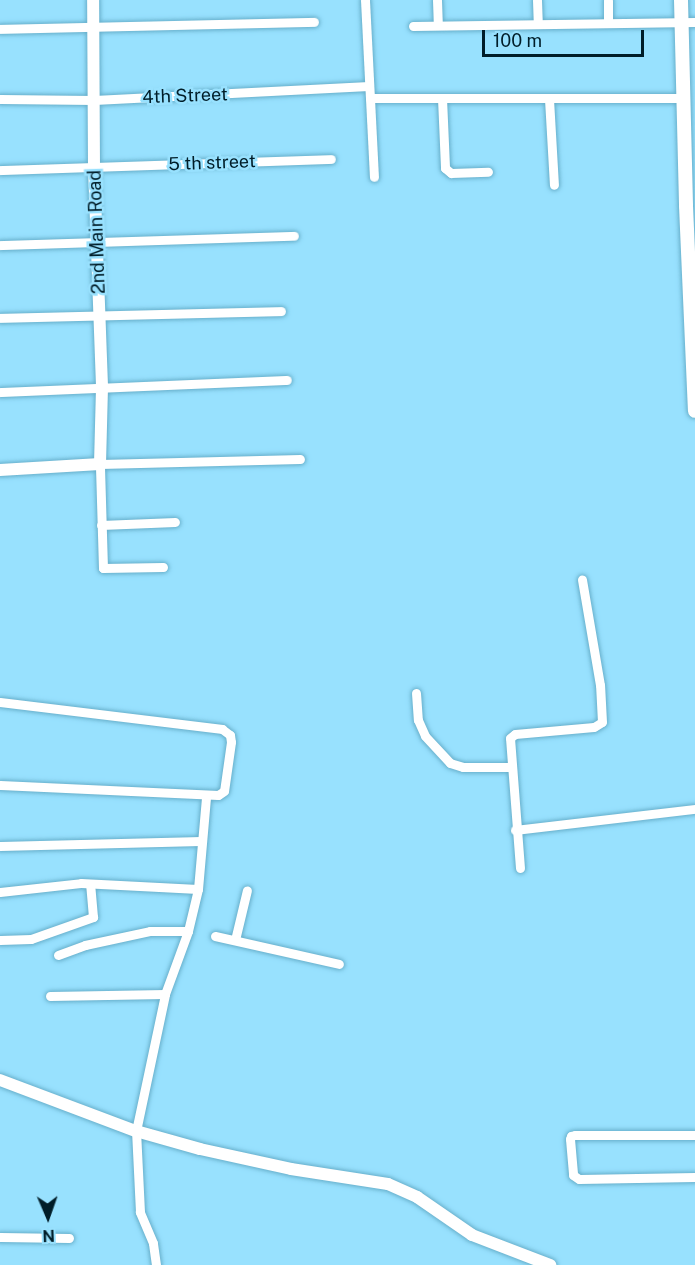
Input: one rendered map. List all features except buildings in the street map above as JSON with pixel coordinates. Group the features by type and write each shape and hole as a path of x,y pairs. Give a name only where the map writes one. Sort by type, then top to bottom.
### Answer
{"main road":[{"path":"681,0 688,22 689,73 684,98 690,141 695,411"}],"street":[{"name":"2nd Main Road","path":"93,0 94,168 99,242 102,386 100,464"},
{"path":"365,0 374,177"},
{"path":"437,0 438,25"},
{"path":"537,0 538,24"},
{"path":"608,0 608,22"},
{"path":"0,29 314,22"},
{"path":"412,26 688,22"},
{"name":"4th Street","path":"0,99 94,100 369,86"},
{"path":"370,98 684,98"},
{"path":"442,98 445,168 451,173 488,172"},
{"path":"549,99 554,185"},
{"name":"5 th street","path":"0,170 331,159"},
{"path":"0,245 294,236"},
{"path":"0,318 281,311"},
{"path":"0,392 287,380"},
{"path":"0,470 100,464 300,459"},
{"path":"100,464 103,568 163,567"},
{"path":"101,525 175,522"},
{"path":"520,868 508,742 512,735 594,727 602,722 600,685 582,580"},
{"path":"416,693 418,720 424,736 450,763 463,767 511,767"},
{"path":"0,702 222,729 230,735 231,742 224,791 221,794 206,796 103,789 0,786"},
{"path":"156,1265 153,1243 140,1212 136,1131 165,994 188,930 198,889 206,796"},
{"path":"515,830 695,809"},
{"path":"0,846 201,841"},
{"path":"0,892 90,884 198,889"},
{"path":"0,940 31,939 93,917 90,884"},
{"path":"235,940 247,890"},
{"path":"58,955 85,945 150,931 188,930"},
{"path":"215,936 339,964"},
{"path":"50,996 165,994"},
{"path":"0,1077 136,1131 291,1169 388,1184 417,1197 472,1236 550,1265"},
{"path":"695,1135 575,1135 571,1136 570,1140 573,1175 579,1179 695,1177"},
{"path":"0,1237 69,1238"}]}
